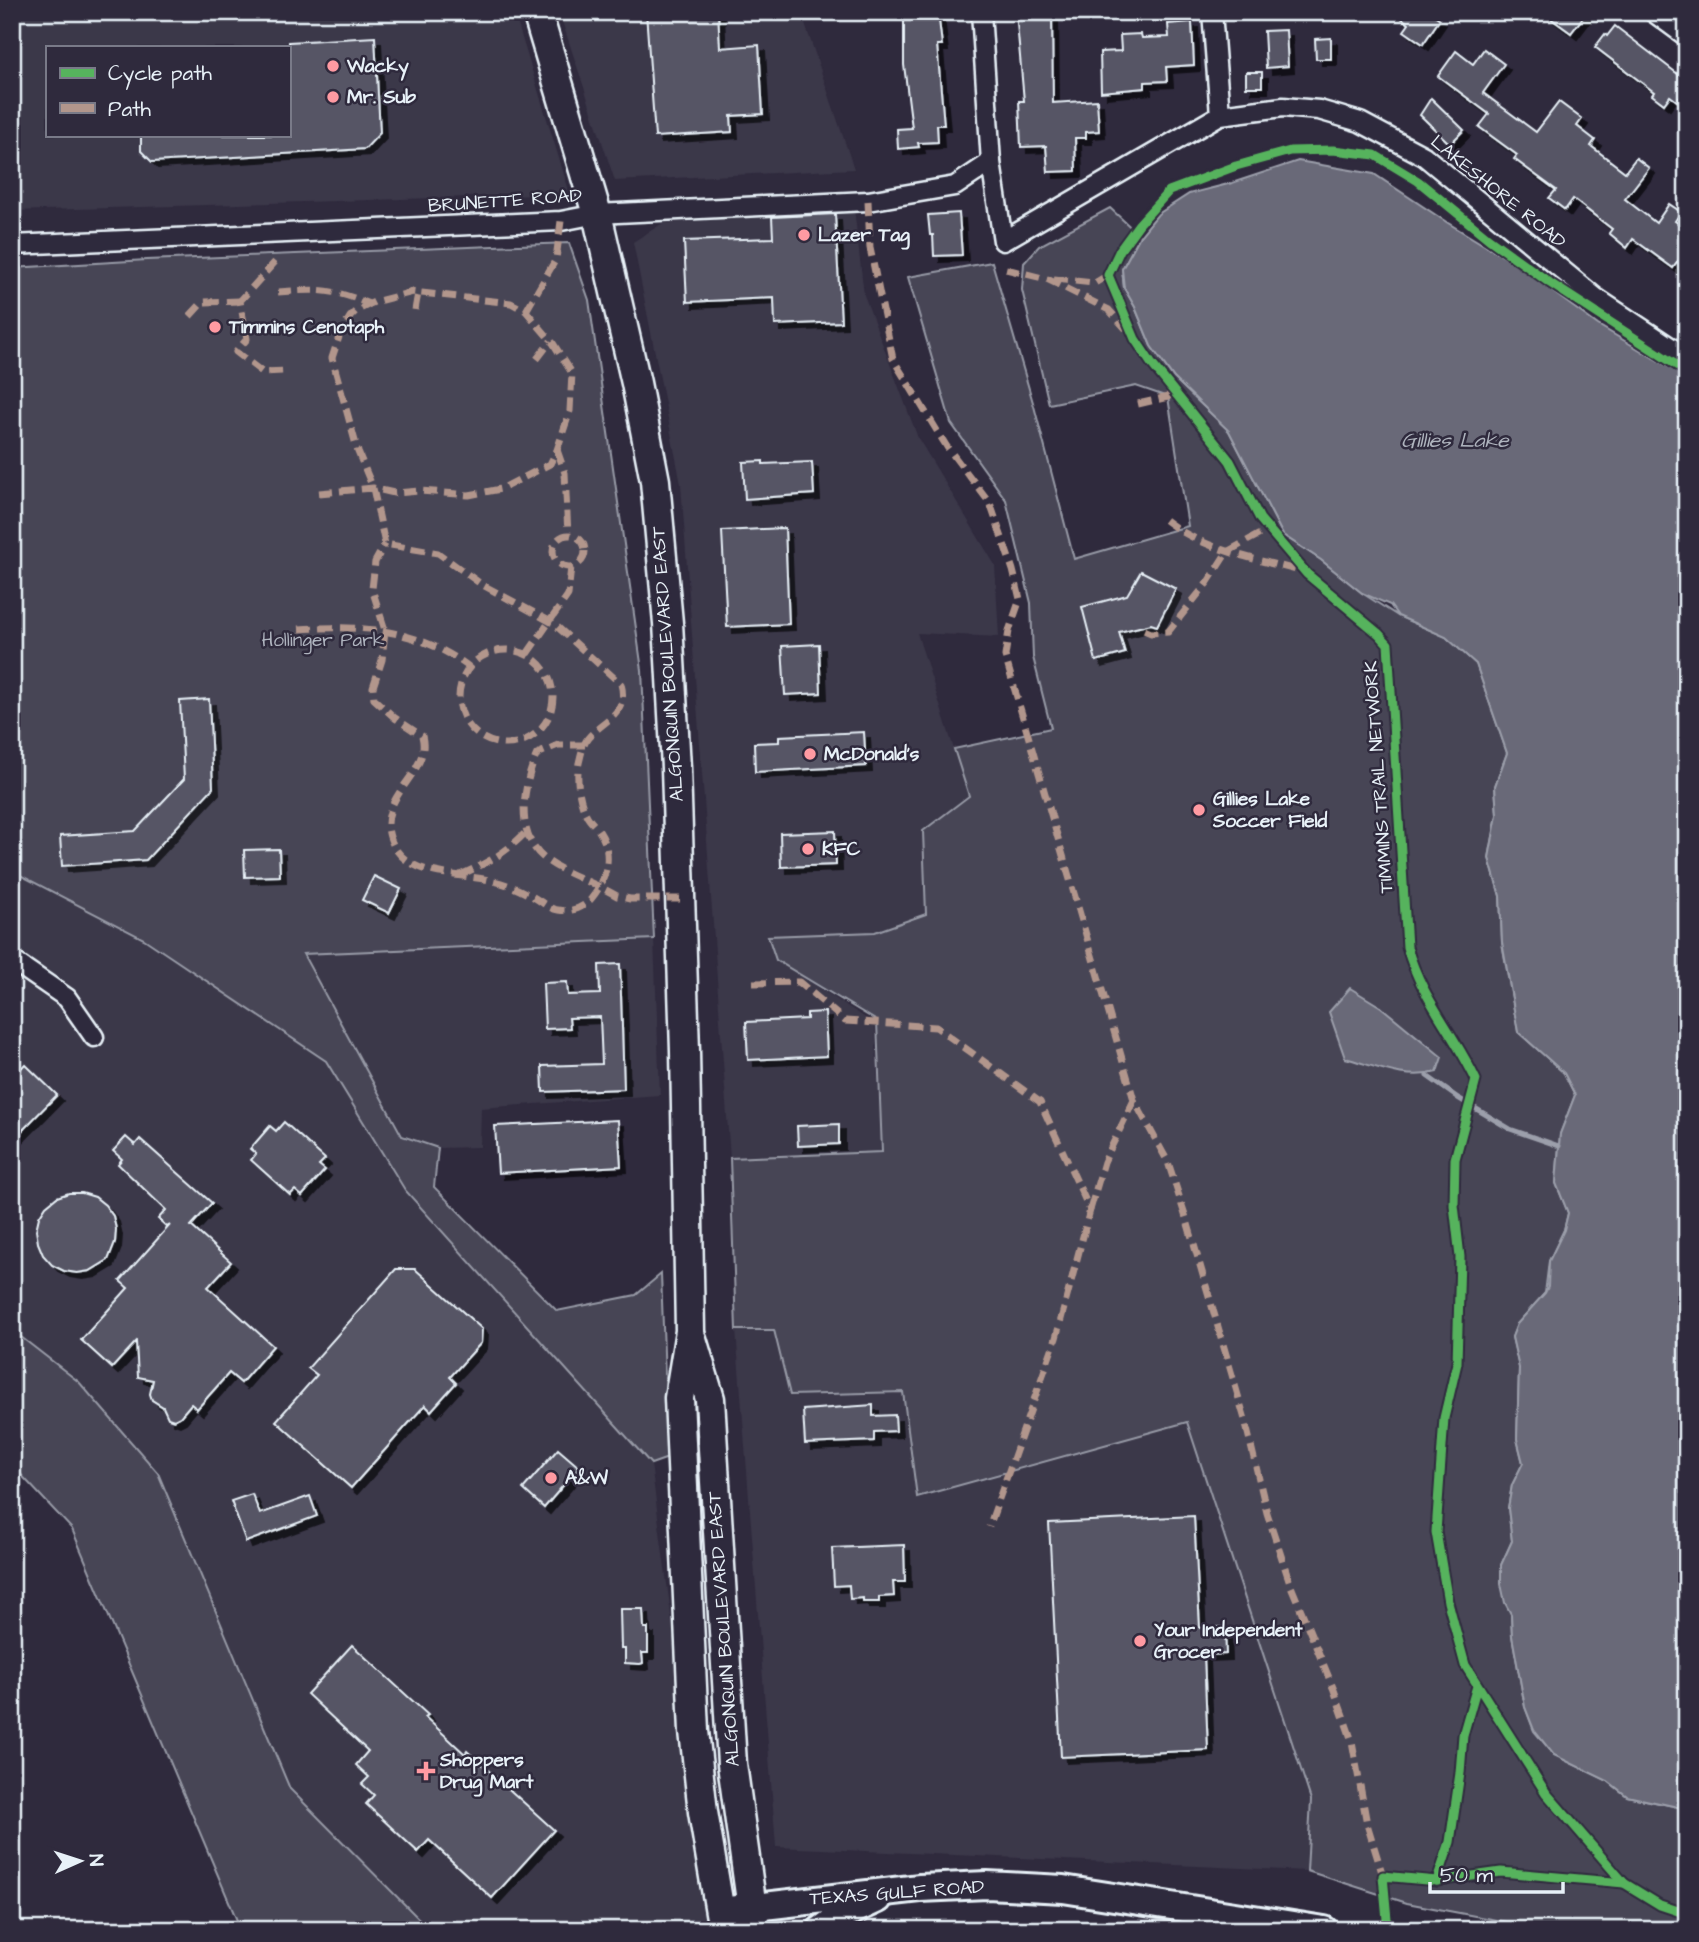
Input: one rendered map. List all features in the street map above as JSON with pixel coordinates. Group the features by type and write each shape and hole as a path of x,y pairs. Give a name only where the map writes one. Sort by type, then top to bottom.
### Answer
{"main road":[{"name":"ALGONQUIN BOULEVARD EAST","path":"537,12 597,214 636,383 655,481 668,623 676,768 690,1331 679,1398 694,1731 705,1824 722,1920"},
{"name":"ALGONQUIN BOULEVARD EAST","path":"690,1331 710,1399 732,1764 753,1918"},
{"name":"TEXAS GULF ROAD","path":"722,1920 753,1918 887,1891 987,1885 1063,1889 1324,1930"},
{"path":"821,1930 839,1917 875,1901 887,1891"}],"street":[{"path":"981,12 991,162"},
{"path":"1212,12 1220,116"},
{"path":"1653,12 1687,37"},
{"name":"LAKESHORE ROAD","path":"991,162 1003,241 1220,116 1283,107 1319,110 1360,122 1424,156 1595,297 1687,358"},
{"name":"BRUNETTE ROAD","path":"12,245 561,221 597,214 868,201 956,186 991,162"},
{"path":"12,960 67,998 94,1037"}],"shaded area":[{"path":"12,12 514,12 570,194 12,211"},
{"path":"559,12 801,12 854,169 615,181"},
{"path":"854,208 864,295 918,438 995,565 999,637 917,633 969,796 923,831 926,914 875,932 768,936 776,960 875,1024 882,1153 730,1158 681,484 633,242 663,223"},
{"path":"12,871 144,939 326,1061 405,1190 651,1464 713,1930 430,1930 290,1789 158,1473 12,1330"},
{"path":"654,939 660,1095 481,1108 480,1147 438,1148 402,1136 303,953"},
{"path":"736,1330 774,1330 791,1395 903,1392 917,1497 1187,1422 1311,1800 1307,1871 776,1847"},
{"path":"899,1922 1124,1922 1123,1930 876,1930"}],"green space":[{"path":"1110,208 1140,236 1122,269 1124,288 1151,346 1174,378 1229,431 1283,535 1398,616 1446,637 1476,664 1507,753 1495,786 1497,815 1489,858 1500,896 1502,943 1518,1032 1564,1073 1575,1095 1560,1134 1556,1183 1568,1213 1564,1230 1549,1261 1545,1293 1517,1324 1512,1337 1519,1367 1517,1439 1523,1463 1512,1485 1508,1508 1512,1541 1501,1565 1525,1707 1534,1731 1554,1755 1608,1781 1627,1796 1687,1809 1687,1930 1548,1930 1407,1903 1307,1871 1311,1800 1187,1422 917,1497 903,1392 790,1395 774,1330 736,1330 730,1158 882,1152 877,1021 776,960 768,936 875,932 926,914 923,831 969,796 954,749 1051,728 1033,657 1031,603 1006,500 951,423 908,277 992,262 1034,406 1074,559 1188,526 1168,397 1136,386 1049,404 1022,290 1024,263 1039,246"},
{"name":"Hollinger Park","path":"569,243 589,300 642,670 654,939 303,954 402,1136 438,1148 434,1187 557,1311 636,1295 661,1274 668,1458 651,1464 405,1190 326,1061 144,939 12,871 12,268"},
{"path":"12,1330 79,1382 158,1473 290,1789 430,1930 241,1930 72,1529 12,1465"}],"water":[{"name":"Gillies Lake","path":"1298,161 1374,174 1512,262 1598,325 1687,378 1687,1809 1627,1796 1608,1781 1554,1755 1534,1730 1525,1707 1512,1636 1511,1614 1505,1603 1501,1584 1501,1565 1512,1541 1508,1508 1512,1485 1523,1463 1517,1439 1519,1368 1512,1337 1517,1324 1548,1287 1549,1261 1564,1230 1568,1213 1556,1183 1560,1134 1575,1095 1564,1073 1518,1032 1502,942 1500,896 1489,858 1497,815 1495,786 1507,753 1476,664 1446,637 1398,616 1390,605 1362,593 1321,560 1283,535 1229,431 1174,378 1151,346 1124,288 1122,269 1140,236 1158,214 1189,194"},
{"path":"1350,988 1381,1007 1442,1057 1437,1072 1402,1074 1345,1058 1329,1012"}],"building":[{"path":"646,12 718,12 720,48 759,45 763,114 731,116 732,132 655,137"},
{"path":"904,12 938,12 942,45 937,45 944,125 937,125 938,142 918,143 919,147 898,149 897,129 912,128 904,65"},
{"path":"1016,12 1052,12 1053,103 1097,100 1099,131 1086,132 1086,138 1075,138 1076,171 1048,172 1046,146 1021,147 1019,101 1024,101"},
{"path":"1394,12 1430,12 1440,19 1423,44 1404,31 1409,24"},
{"path":"1542,12 1587,12 1571,33"},
{"path":"1192,22 1194,65 1166,67 1167,81 1145,82 1145,88 1101,92 1100,52 1121,51 1120,35 1141,34 1142,38 1169,37 1168,24"},
{"path":"1615,26 1687,81 1687,87 1677,101 1670,96 1664,104 1652,95 1654,92 1595,47"},
{"path":"1286,30 1288,66 1266,68 1264,31"},
{"path":"375,37 380,133 365,149 152,162 141,151 141,136 290,136 289,42"},
{"path":"1331,38 1331,59 1316,59 1315,39"},
{"path":"1484,49 1504,64 1483,93 1536,132 1559,102 1582,119 1577,126 1595,140 1591,146 1625,172 1636,158 1649,168 1625,199 1656,223 1669,204 1681,212 1675,221 1687,230 1687,249 1673,268 1633,239 1627,248 1609,233 1612,229 1573,199 1565,210 1549,198 1556,190 1514,159 1517,155 1479,127 1489,114 1438,76 1456,51 1473,64"},
{"path":"1246,72 1262,72 1262,87 1246,87"},
{"path":"1431,98 1464,130 1450,144 1420,115"},
{"path":"959,213 962,255 934,256 928,215"},
{"path":"835,214 841,322 775,325 774,298 687,302 684,241 773,238 772,217"},
{"path":"763,461 763,464 812,462 814,494 745,499 743,462"},
{"path":"785,528 789,624 727,627 722,531"},
{"path":"1141,571 1176,589 1157,626 1151,624 1119,632 1125,653 1096,661 1082,607 1127,595"},
{"path":"819,644 821,693 785,695 782,646"},
{"path":"209,699 213,788 146,860 62,866 60,836 135,831 184,779 180,701"},
{"name":"McDonald's","path":"864,732 866,766 755,772 754,743 779,742 779,736"},
{"name":"KFC","path":"835,831 836,865 781,867 780,833"},
{"path":"279,849 280,876 245,877 244,850"},
{"path":"374,876 401,889 389,913 362,900"},
{"path":"620,964 624,1089 543,1092 542,1066 602,1064 600,1017 569,1018 570,1028 545,1029 543,983 567,982 568,995 600,994 599,965"},
{"path":"825,1012 827,1056 748,1060 746,1022 807,1019 807,1013"},
{"path":"25,1064 57,1095 12,1141 12,1078"},
{"path":"618,1120 621,1166 498,1173 495,1126"},
{"path":"284,1122 325,1159 319,1165 325,1170 302,1196 295,1190 290,1195 251,1160 256,1154 250,1149 270,1126 276,1131"},
{"path":"839,1124 839,1144 798,1146 797,1126"},
{"path":"126,1137 135,1145 140,1139 212,1203 191,1226 231,1262 208,1287 273,1346 241,1383 229,1373 197,1409 191,1404 174,1420 168,1418 163,1407 152,1400 150,1394 153,1380 138,1377 136,1342 112,1368 81,1340 128,1288 120,1281 170,1225 167,1227 158,1219 166,1210 118,1164 122,1159 113,1151"},
{"path":"69,1193 95,1197 113,1216 115,1242 108,1260 90,1271 64,1271 52,1265 43,1255 38,1243 36,1230 39,1217 46,1206 57,1197"},
{"path":"396,1269 415,1269 482,1329 481,1343 450,1377 456,1383 431,1411 425,1405 351,1488 276,1421 317,1375 308,1368"},
{"path":"873,1405 873,1416 895,1415 896,1431 874,1432 874,1441 805,1444 803,1410"},
{"name":"A&W","path":"558,1449 579,1467 544,1508 523,1489"},
{"path":"252,1494 260,1514 310,1496 317,1516 246,1542 231,1501"},
{"name":"Your Independent Grocer","path":"1194,1516 1200,1628 1225,1627 1226,1654 1204,1655 1208,1750 1061,1757 1049,1523"},
{"path":"904,1545 905,1582 893,1582 894,1596 879,1597 879,1602 863,1602 863,1598 850,1599 849,1585 834,1586 832,1548"},
{"path":"620,1609 643,1609 644,1628 648,1628 648,1653 642,1653 643,1663 625,1663 625,1649 621,1649"},
{"name":"Shoppers Drug Mart","path":"352,1645 428,1715 425,1717 465,1754 467,1751 554,1830 492,1898 429,1840 418,1852 366,1804 374,1795 362,1784 369,1777 356,1765 368,1751 307,1694"}],"waterway":[{"path":"1427,1076 1510,1129 1559,1146"}],"marked path":[{"path":"868,201 870,248 893,359 947,447 990,503 1013,570 1020,599 1009,631 1005,656 1134,1100 1168,1162 1244,1416 1267,1513 1291,1586 1352,1741 1367,1824 1383,1876"},
{"path":"526,311 556,259 561,221"},
{"path":"275,262 240,301 247,339 236,352 262,372 285,371"},
{"path":"1006,269 1047,279 1109,310 1126,329"},
{"path":"1054,279 1095,283 1108,275"},
{"path":"278,292 324,291 369,304"},
{"path":"319,493 373,488 394,493 421,491 469,495 501,489 550,464 570,411 572,373 553,343 526,311 511,303 413,292 374,302 356,311 340,334 332,358 358,452 373,488 385,544 438,553 481,584 553,623 621,684 623,694 618,709 588,738 579,763 578,782 582,802 587,816 604,839 607,857 605,875 597,892 580,907 567,911 555,909 504,884 423,869 412,864 395,849 388,822 391,809 413,773 423,749 422,736 395,718 374,699 373,687 382,660 385,630 372,589 375,562 385,544"},
{"path":"415,310 418,293"},
{"path":"190,316 203,302 240,301"},
{"path":"537,359 551,341"},
{"path":"1138,404 1168,397 1173,388"},
{"path":"557,450 565,473 568,535"},
{"path":"1165,520 1195,538 1245,557 1296,570 1302,568"},
{"path":"1144,630 1151,633 1168,632 1208,582 1227,552 1269,529"},
{"path":"569,535 580,540 585,551 580,562 569,567 558,562 553,551 558,540 569,535"},
{"path":"527,654 568,595 571,567"},
{"path":"299,629 344,628 388,632 429,644 469,667"},
{"path":"506,650 524,653 539,664 550,679 553,697 550,715 539,730 524,741 506,744 488,741 473,730 462,715 459,697 462,679 473,664 488,653 506,650"},
{"path":"585,745 558,745 537,754 528,780 524,809 525,823 535,849 553,865 617,896 630,899 680,899"},
{"path":"460,875 495,857 526,832"},
{"path":"753,983 799,982 845,1021 936,1027 1040,1102 1090,1210 1056,1338 989,1527"},
{"path":"1090,1210 1104,1162 1134,1100"}],"cycle path":[{"name":"TIMMINS TRAIL NETWORK","path":"1687,372 1550,283 1489,239 1418,181 1375,155 1333,150 1290,151 1236,166 1169,191 1120,250 1108,275 1135,339 1151,363 1230,461 1260,519 1307,574 1388,644 1407,947 1429,999 1476,1080 1455,1159 1454,1205 1460,1257 1457,1363 1444,1418 1436,1532 1448,1602 1465,1665 1546,1793 1624,1883 1660,1905 1687,1914"},
{"path":"1437,1881 1450,1842 1463,1735 1477,1686"},
{"path":"1388,1930 1383,1876 1437,1881 1501,1872 1624,1883"}],"place":[{"name":"Wacky","path":"333,66"},
{"name":"Mr. Sub","path":"333,97"},
{"name":"Lazer Tag","path":"804,235"},
{"name":"Timmins Cenotaph","path":"215,327"},
{"name":"McDonald's","path":"810,754"},
{"name":"Gillies Lake Soccer Field","path":"1199,810"},
{"name":"KFC","path":"808,849"},
{"name":"A&W","path":"551,1478"},
{"name":"Your Independent Grocer","path":"1140,1641"},
{"name":"Shoppers Drug Mart","path":"426,1771"}]}
